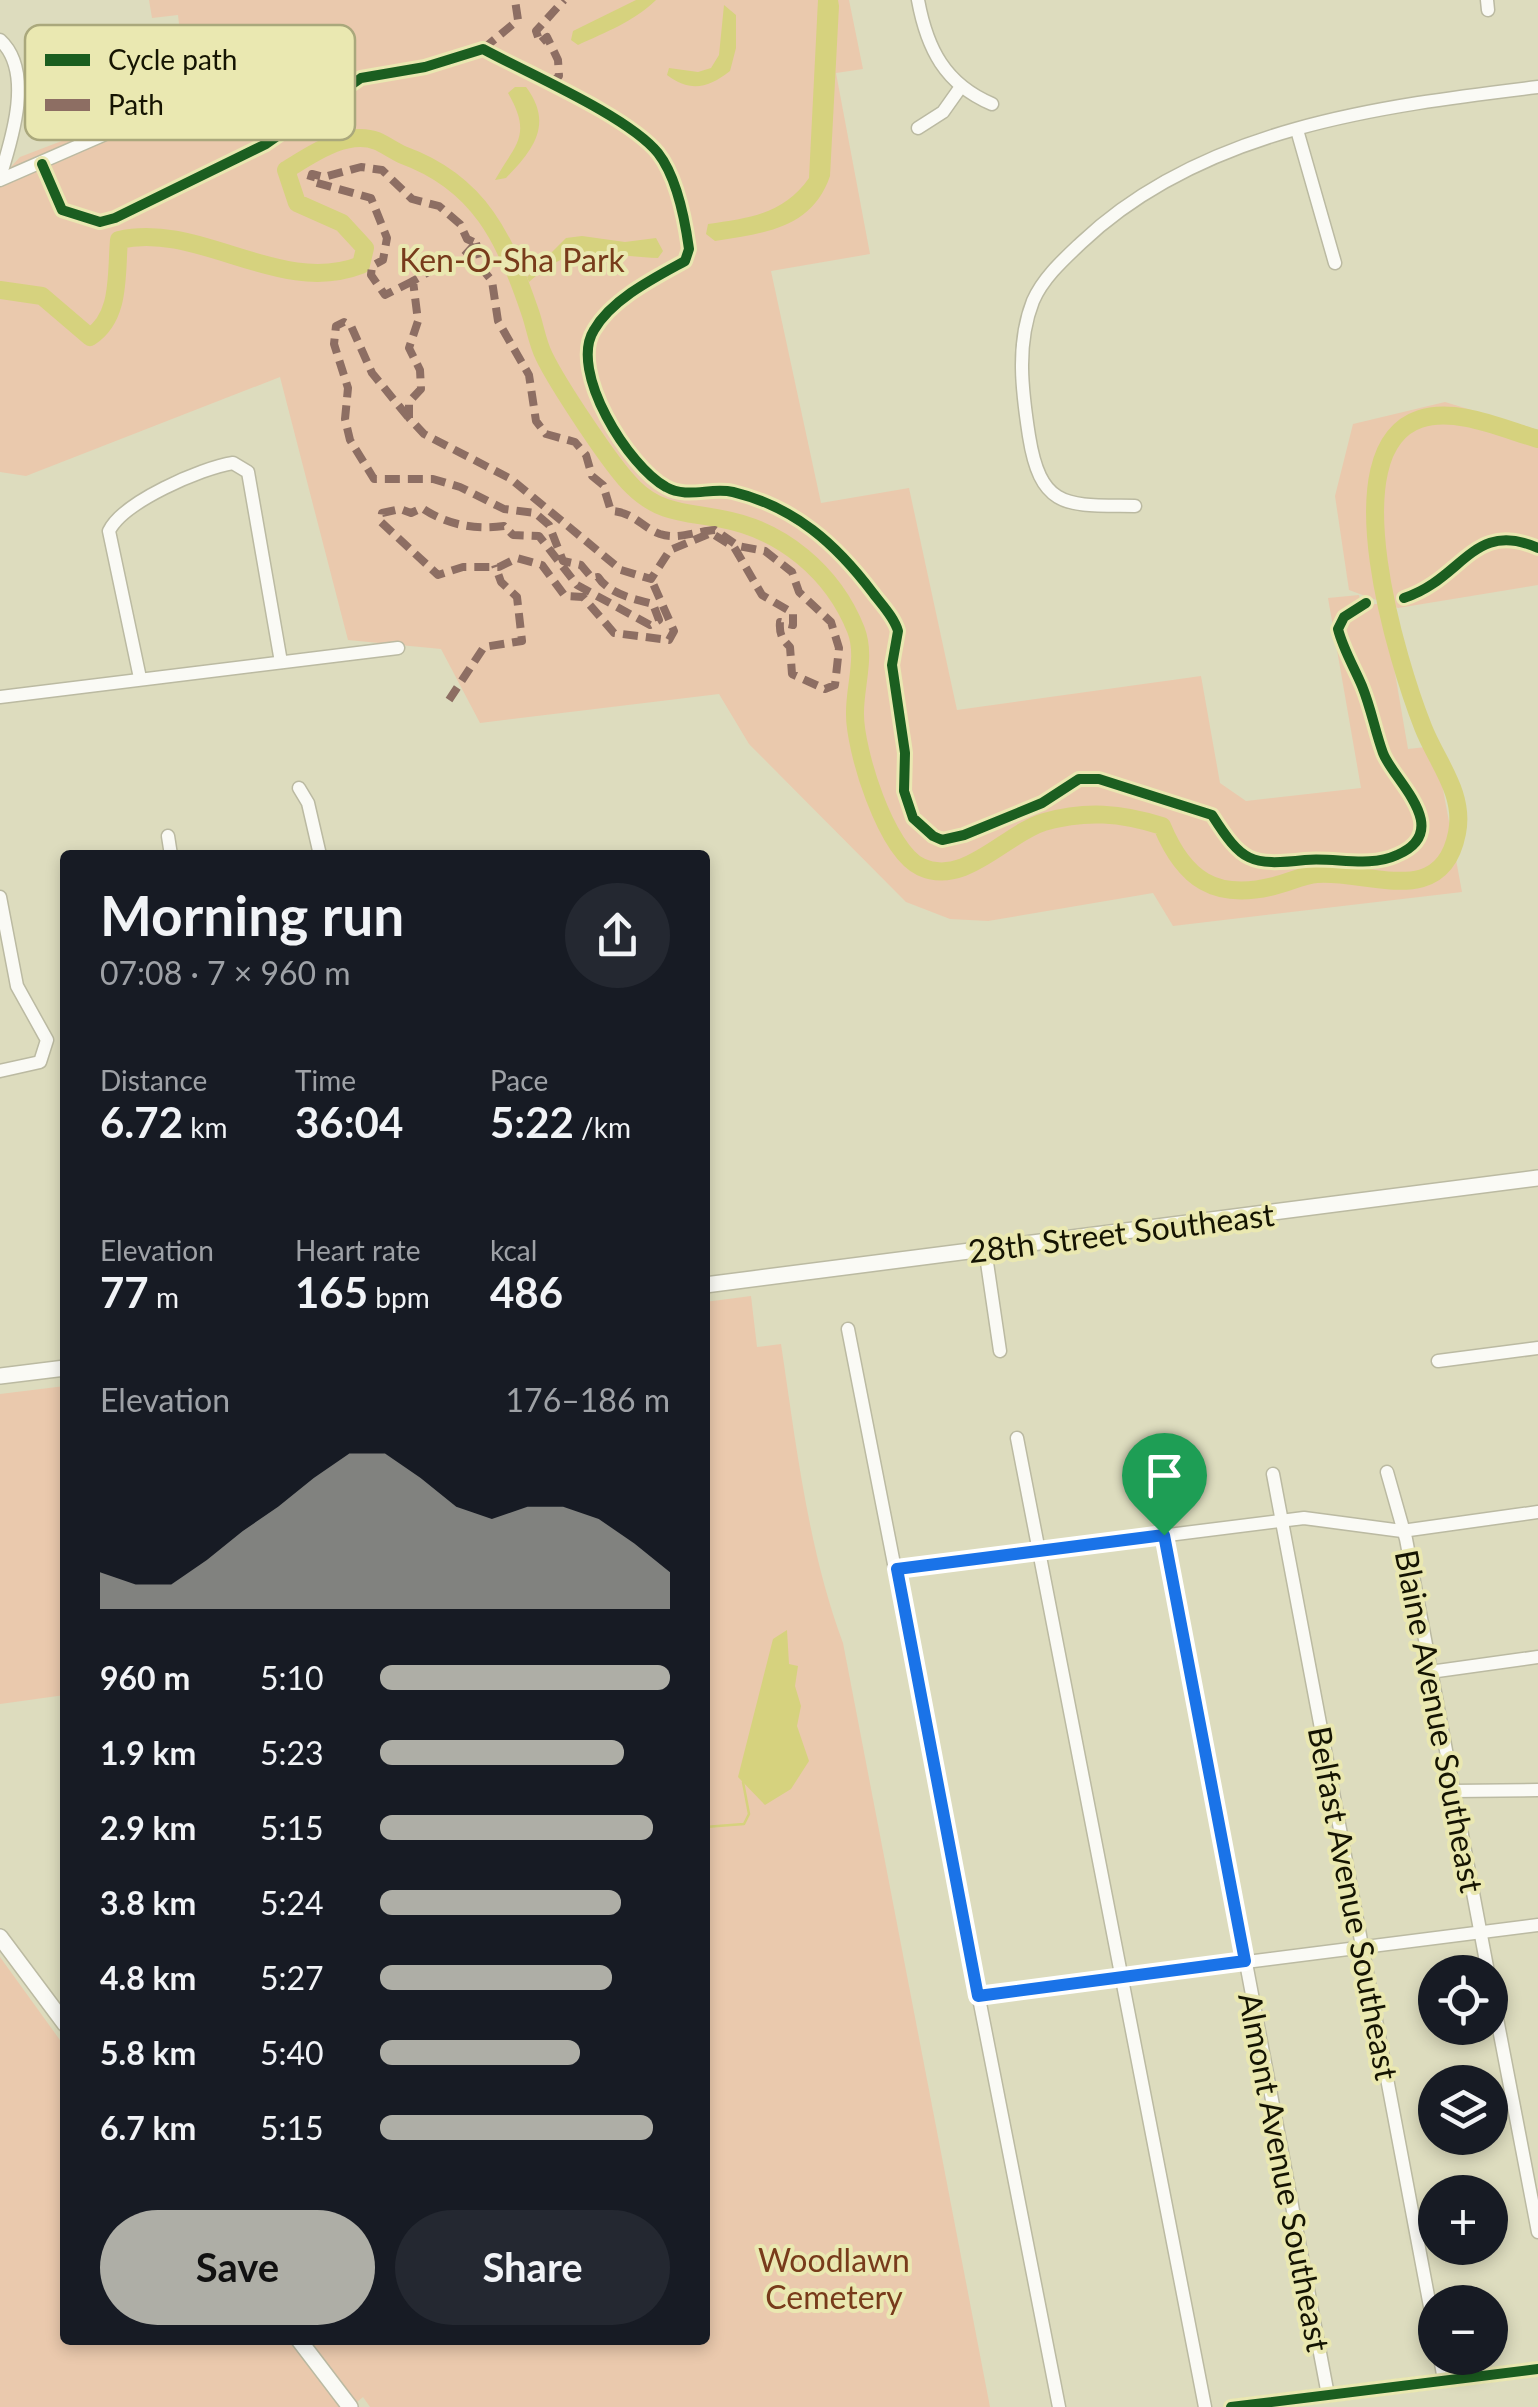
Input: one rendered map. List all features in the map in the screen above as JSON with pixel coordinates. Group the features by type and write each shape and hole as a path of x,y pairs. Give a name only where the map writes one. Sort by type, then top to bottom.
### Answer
{"main road":[{"name":"28th Street Southeast","path":"710,1284 1538,1178"},
{"path":"0,1376 60,1369"},
{"path":"0,1937 60,2017"},
{"path":"303,2345 350,2407"}],"street":[{"path":"918,0 937,61 960,88 992,104"},
{"path":"0,40 18,72 12,138 0,178"},
{"path":"1135,506 1074,505 1055,499 1042,486 1026,420 1021,348 1034,300 1056,267 1098,227 1158,185 1235,149 1400,104 1538,87"},
{"path":"918,128 943,112 960,88"},
{"path":"1297,130 1334,263"},
{"path":"0,178 90,140"},
{"path":"140,678 109,531 116,518 160,492 206,470 233,463 248,472 281,662"},
{"path":"0,697 398,648"},
{"path":"300,788 308,803 319,850"},
{"path":"168,836 170,850"},
{"path":"0,897 17,986 48,1040 40,1062 0,1071"},
{"path":"984,1249 1000,1351"},
{"path":"848,1329 1059,2407"},
{"path":"1438,1360 1538,1348"},
{"path":"1017,1438 1205,2407"},
{"name":"Blaine Avenue Southeast","path":"1387,1472 1402,1531 1485,1955"},
{"name":"Belfast Avenue Southeast","path":"1273,1474 1426,2285"},
{"name":"Almont Avenue Southeast","path":"1154,1478 1328,2394"},
{"path":"897,1569 1281,1520 1321,1518 1352,1527 1402,1531 1538,1512"},
{"path":"1430,1672 1538,1657"},
{"path":"1453,1791 1538,1790"},
{"path":"978,1996 1538,1925"},
{"path":"1502,2045 1538,2232"},
{"path":"1231,2407 1538,2368"},
{"path":"1443,2375 1444,2380"}],"green space":[{"name":"Ken-O-Sha Park","path":"149,0 849,0 863,69 836,73 870,254 771,271 821,503 909,488 957,710 1201,676 1220,783 1246,801 1361,788 1328,598 1359,595 1361,606 1383,603 1408,749 1435,746 1462,892 1173,926 1153,893 988,921 950,919 906,902 749,744 719,694 480,723 441,649 348,640 280,377 26,476 0,472 0,179 20,157 64,140 355,140 355,25 179,25 178,15 152,18"},
{"path":"1445,402 1538,430 1538,585 1398,608 1349,590 1335,496 1353,424"},
{"name":"Woodlawn Cemetery","path":"751,1296 757,1347 781,1344 804,1496 843,1643 990,2407 370,2407 363,2397 351,2407 0,2407 0,1957 60,2040 60,2345 710,2345 710,1301"},
{"path":"60,1387 60,1696 0,1704 0,1394"}],"shaded area":[{"path":"636,0 656,0 609,31 578,45 571,40 573,31"},
{"path":"818,0 838,0 839,6 830,176 822,194 799,218 768,231 715,241 706,234 708,224 777,207 809,178"},
{"path":"724,5 736,15 736,48 730,71 699,86 683,84 667,75 669,68 698,72 711,68 719,55"},
{"path":"515,87 526,87 534,100 537,136 506,178 495,180 520,130 508,93"},
{"path":"582,236 625,242 656,238 663,251 658,258 604,253 575,255 529,282 527,277 566,238"},
{"path":"787,1630 789,1664 798,1666 795,1686 801,1706 797,1726 809,1761 791,1789 765,1805 738,1777 773,1639"}],"waterway":[{"path":"355,138 377,141 430,167 452,181 486,217 510,261 551,369 599,444 633,487 664,507 765,533 803,557 834,590 859,640 856,729 866,773 884,821 908,857 921,867 953,870 969,865 1029,828 1059,818 1089,815 1132,818 1162,826 1180,860 1204,882 1218,888 1253,890 1317,874 1401,881 1420,879 1436,871 1449,857 1457,833 1457,805 1412,697 1388,611 1375,514 1379,471 1393,438 1420,419 1434,416 1464,417 1538,439"},
{"path":"0,290 42,296 90,337 112,306 119,240 179,240 300,272 331,272 361,265 365,248 342,223 297,203 286,170 345,140"},
{"path":"710,1827 744,1824 749,1814 743,1782"}],"marked path":[{"path":"483,49 518,20 515,0"},
{"path":"550,84 559,76 558,60 547,37 540,43 536,31 564,0"},
{"path":"413,281 385,295 371,275 372,266 383,260 387,238 371,198 310,181 312,174 324,177 361,167 382,170 412,199 439,206 460,224 467,239 476,243"},
{"path":"476,243 483,270 492,281 498,321 529,375 536,421 546,434 575,442 586,455 592,476 603,485 611,511 626,514 667,536 715,530 738,546 765,551 792,572 799,592 831,622 839,648 835,685 825,689 792,674 790,647 782,636 780,622 793,625 793,613 762,595 734,547 711,533 670,550 651,579 621,570 511,479 424,434 409,418 409,402 421,389 420,370 409,348 418,321 413,281 444,263 459,262 476,243"},
{"path":"408,417 372,373 351,326 344,322 336,326 334,344 348,388 345,419 350,440 374,479 433,479 460,487 504,509 535,513 549,525 563,561 581,565 592,578 598,577 615,592 653,604 659,620 650,625 577,585 539,536 513,535 504,526 462,525 422,508 411,513 400,509 382,513 381,522 438,575 463,567 499,567 517,558 542,565 565,596 583,597 614,633 669,640 674,631 651,579"},
{"path":"449,700 484,647 522,641 517,597 501,582 495,565"}],"cycle path":[{"path":"355,82 483,49 601,110 658,153 675,186 689,249 685,261 623,299 594,330 588,348 596,392 620,439 651,476 682,492 733,492 776,507 829,543 884,607 898,631 892,665 905,753 904,791 913,818 933,836 942,840 964,835 1042,803 1079,779 1099,779 1212,815 1231,843 1259,861 1363,862 1397,855 1413,845 1421,832 1421,819 1383,753 1365,694 1338,629 1344,617 1366,603"},
{"path":"42,164 62,210 100,222 272,140"},
{"path":"1404,598 1441,578 1483,546 1516,541 1538,548"},
{"path":"1231,2407 1538,2369"}],"route":[{"path":"1164,1535 1245,1961 978,1996 897,1569 1164,1535"}]}
